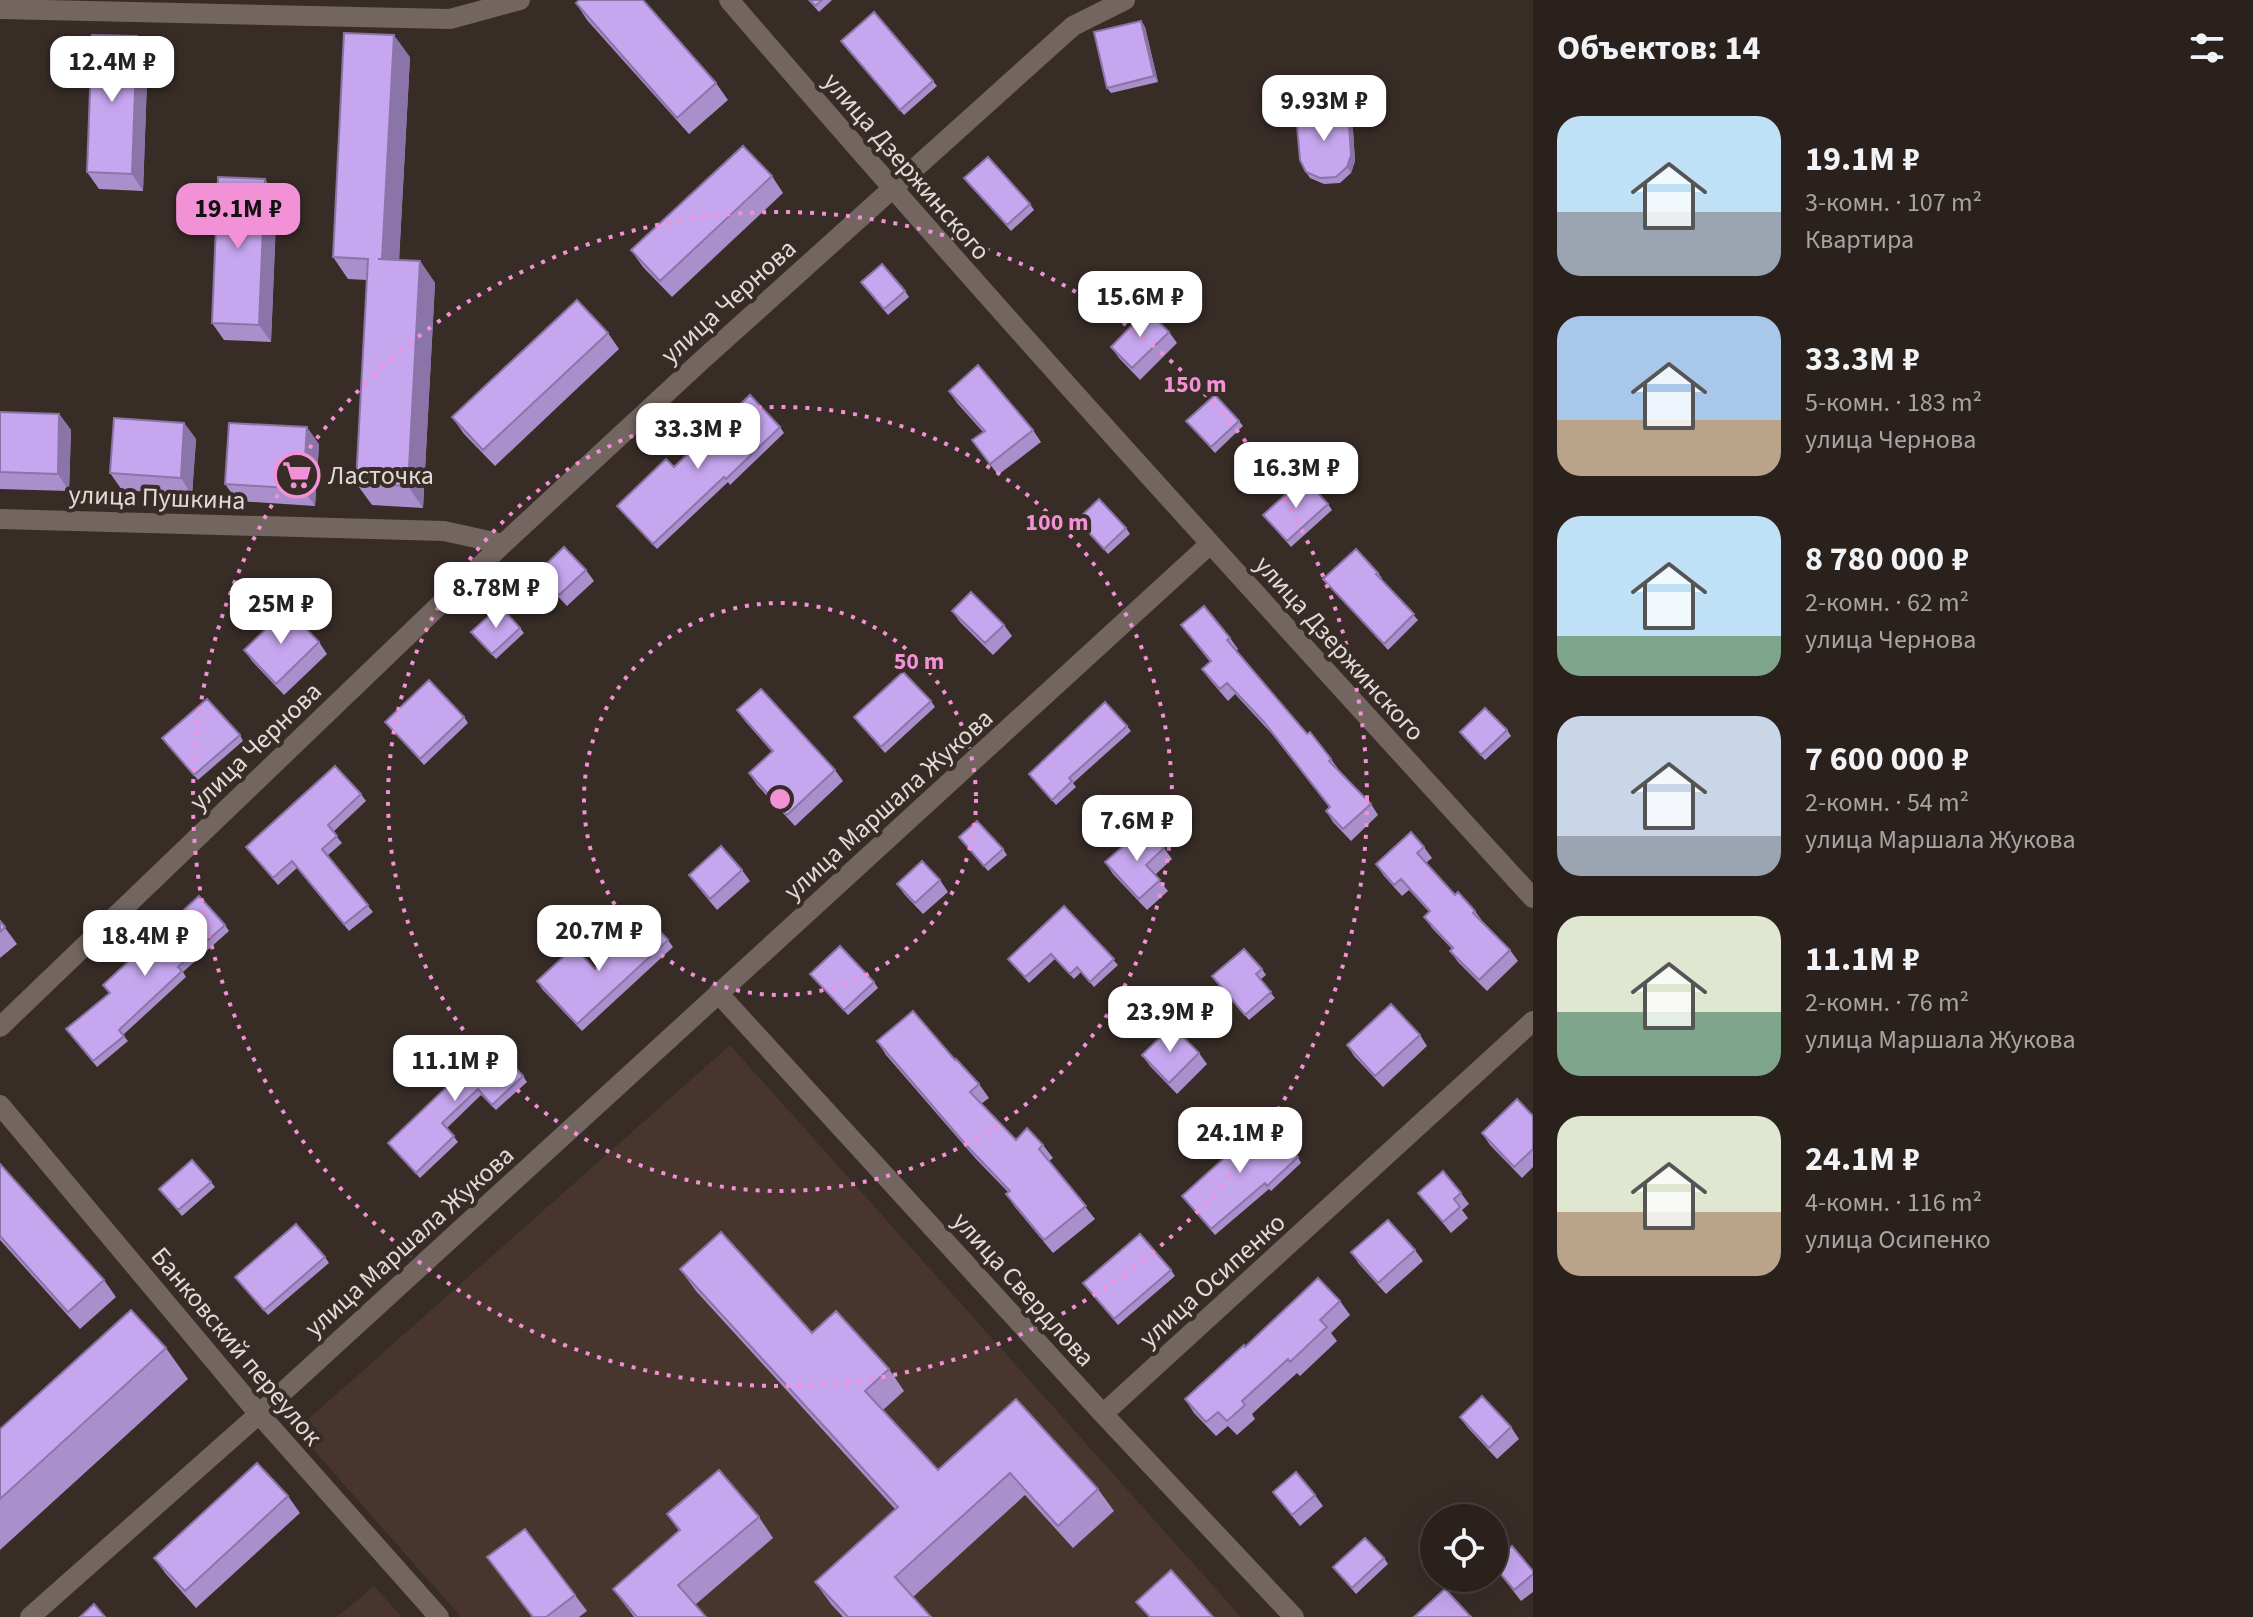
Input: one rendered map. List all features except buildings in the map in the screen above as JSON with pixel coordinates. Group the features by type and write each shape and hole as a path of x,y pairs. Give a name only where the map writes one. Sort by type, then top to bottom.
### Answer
{"street":[{"path":"0,9 450,19 520,0"},
{"name":"улица Дзержинского","path":"729,0 891,188 1533,898"},
{"name":"улица Чернова","path":"0,1027 503,544 891,188 1073,26 1125,0"},
{"name":"улица Пушкина","path":"0,519 444,531 503,544"},
{"name":"улица Маршала Жукова","path":"30,1617 259,1414 1210,544"},
{"name":"улица Свердлова","path":"718,993 1103,1414 1294,1617"},
{"name":"улица Осипенко","path":"1103,1414 1533,1021"},
{"name":"Банковский переулок","path":"0,1105 259,1414 439,1617"}],"shaded area":[{"path":"730,1045 1241,1617 461,1617 296,1430"},
{"path":"374,1586 402,1617 337,1617"}],"place":[{"name":"Ласточка","path":"297,475"}]}
